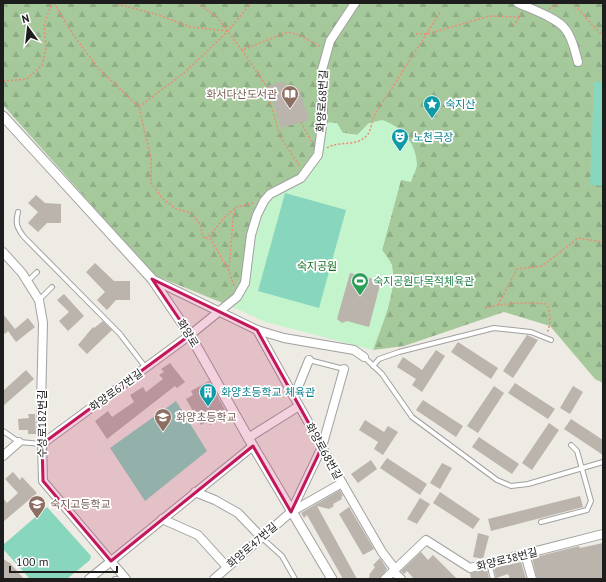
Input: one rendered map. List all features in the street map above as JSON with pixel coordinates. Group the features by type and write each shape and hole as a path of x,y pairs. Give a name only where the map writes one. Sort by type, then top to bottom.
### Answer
{"street":[{"name":"화양로68번길","path":"238,298 244,283 253,228 257,215 264,201 270,194 289,185 305,174 318,155 323,119 322,70 330,42 355,3"},
{"path":"518,3 549,17 566,29 578,62"},
{"name":"화양로","path":"3,116 152,279 190,336 248,438 332,579"},
{"name":"수성로182번길","path":"3,252 39,300 43,323 43,481 126,579"},
{"path":"152,279 257,330 284,338 350,349 364,358"},
{"path":"190,336 238,298"},
{"name":"화양로68번길","path":"257,330 342,483 382,552 401,579"},
{"name":"화양로67번길","path":"42,444 190,336"},
{"path":"294,397 309,360"},
{"path":"292,512 322,447 344,369"},
{"path":"248,438 299,406"},
{"path":"3,456 19,442"},
{"path":"89,579 253,446"},
{"name":"화양로47번길","path":"216,578 261,537 292,512 342,483"},
{"path":"195,492 215,500 238,513 261,537"},
{"path":"162,519 198,535 227,567"},
{"name":"화양로38번길","path":"385,579 426,540 470,568 603,534"},
{"path":"525,554 532,579"}],"lane":[{"path":"18,212 16,225 24,237 120,334 146,368"},
{"path":"27,282 37,272"},
{"path":"39,300 52,287"},
{"path":"373,366 379,359 399,352 494,328 532,332 551,340"},
{"path":"364,358 382,374 412,417 497,480 511,486 528,484 603,462"},
{"path":"309,360 344,369"},
{"path":"3,430 19,442 42,444"},
{"path":"541,522 587,510 591,501 577,451 572,445"},
{"path":"261,537 282,556 295,579"},
{"path":"489,564 493,579"}],"path":[{"path":"3,81 27,79 42,65 46,49 44,24 53,3"},
{"path":"53,3 74,36 98,68 139,107 151,158 151,182 162,198 176,209 191,213 200,225 202,235 205,239 236,207 264,201"},
{"path":"113,3 155,14 190,27 228,31"},
{"path":"197,3 216,17 228,31 265,84 280,136 305,174"},
{"path":"139,107 185,72 228,31 251,3"},
{"path":"572,3 581,11 591,26 603,35"},
{"path":"513,26 526,7"},
{"path":"301,122 318,155 332,145 356,143 368,134 374,116 441,11"},
{"path":"416,34 427,34 490,16 519,17"},
{"path":"242,50 288,32 299,35 327,51"},
{"path":"229,271 233,220 236,207"},
{"path":"209,236 229,271 238,298"},
{"path":"498,305 517,269 542,266 578,238 603,242"},
{"path":"485,308 498,305 546,304 548,307 549,320 548,333"}],"highlighted area":[{"path":"152,279 257,330 322,447 291,512 253,446 111,561 43,481 42,444 190,335"}],"green space":[{"path":"3,3 603,3 603,383 595,379 550,326 504,312 404,346 373,350 388,308 392,265 382,250 401,179 369,123 358,135 343,133 320,155 246,283 230,306 154,275 3,105"},
{"path":"594,82 603,82 603,186 590,185"},
{"name":"숙지공원","path":"382,120 395,126 406,136 414,149 417,164 411,182 401,180 382,250 392,266 393,286 388,308 373,350 266,322 230,306 239,298 253,235 265,202 313,167 324,122 337,123 343,133 357,135 369,123"},
{"path":"285,193 346,210 319,308 258,291"},
{"path":"176,401 207,451 145,501 110,448"},
{"path":"47,507 91,556 90,560 67,579 30,579 3,549 3,545"}],"building":[{"name":"화서다산도서관","path":"285,81 288,92 299,88 309,120 281,128 268,86"},
{"path":"36,195 45,203 61,204 61,223 47,223 38,232 28,223 38,212 28,203"},
{"path":"95,263 114,281 130,281 130,300 116,300 107,310 97,300 105,292 86,272"},
{"name":"숙지공원다목적체육관","path":"350,273 381,281 369,327 347,321 342,323 337,319"},
{"path":"64,294 84,316 68,331 59,321 69,312 57,300"},
{"path":"3,314 15,329 28,318 35,327 16,342 8,331 5,334 3,331"},
{"path":"103,321 112,330 87,354 78,345 93,327 94,328"},
{"path":"527,335 538,340 513,378 503,371"},
{"path":"458,342 498,368 491,379 451,352"},
{"path":"436,350 445,356 422,392 412,385 416,379 397,367 403,357 422,370"},
{"name":"화양초등학교","path":"170,363 185,382 177,388 175,386 107,439 95,421 108,411 112,417 134,402 130,395 143,387 146,392 163,379 159,375 164,372 161,369"},
{"path":"26,370 34,379 3,406 3,391"},
{"name":"화양초등학교 체육관","path":"209,381 228,415 210,425 208,421 201,425 186,399 193,395 191,391"},
{"path":"515,383 555,409 548,419 508,393"},
{"path":"494,386 504,393 478,433 467,426"},
{"path":"573,386 583,392 570,414 560,408"},
{"path":"423,400 463,426 456,437 416,410"},
{"path":"28,414 35,414 36,434 28,434 28,430 19,430 18,419 29,418"},
{"path":"571,419 603,440 603,455 564,429"},
{"path":"365,420 384,432 388,426 398,432 383,455 374,449 378,442 359,430"},
{"path":"549,423 559,430 532,470 522,463"},
{"path":"479,437 519,464 512,474 472,447"},
{"path":"387,458 427,484 420,495 380,468"},
{"path":"371,460 377,469 358,483 351,474"},
{"path":"442,463 452,468 440,489 430,483"},
{"name":"숙지고등학교","path":"13,472 20,480 22,477 37,493 3,522 3,498 7,503 18,493 5,479"},
{"path":"340,490 343,496 341,497 342,499 333,504 334,506 329,509 317,506 357,579 343,579 307,515 304,518 301,513"},
{"path":"440,492 480,519 473,529 433,503"},
{"path":"580,496 583,507 491,531 488,519"},
{"path":"420,498 430,504 417,524 407,519"},
{"path":"349,507 374,549 363,555 339,514"},
{"path":"478,533 489,536 483,559 473,557"},
{"path":"603,543 603,579 537,579 532,558 579,546 580,548"},
{"path":"421,552 428,560 433,555 457,579 414,579 407,571 404,574 401,571"},
{"path":"380,558 387,569 380,579 368,579 375,567 373,565"},
{"path":"3,559 10,563 24,579 3,579"},
{"path":"521,562 526,579 510,579 508,574 496,578 494,568"},
{"path":"487,569 489,579 471,579 470,573"}],"place":[{"name":"화서다산도서관","path":"290,109"},
{"name":"숙지산","path":"432,119"},
{"name":"노천극장","path":"400,152"},
{"name":"숙지공원다목적체육관","path":"360,296"},
{"name":"화양초등학교 체육관","path":"208,407"},
{"name":"화양초등학교","path":"163,432"},
{"name":"숙지고등학교","path":"37,519"}]}
